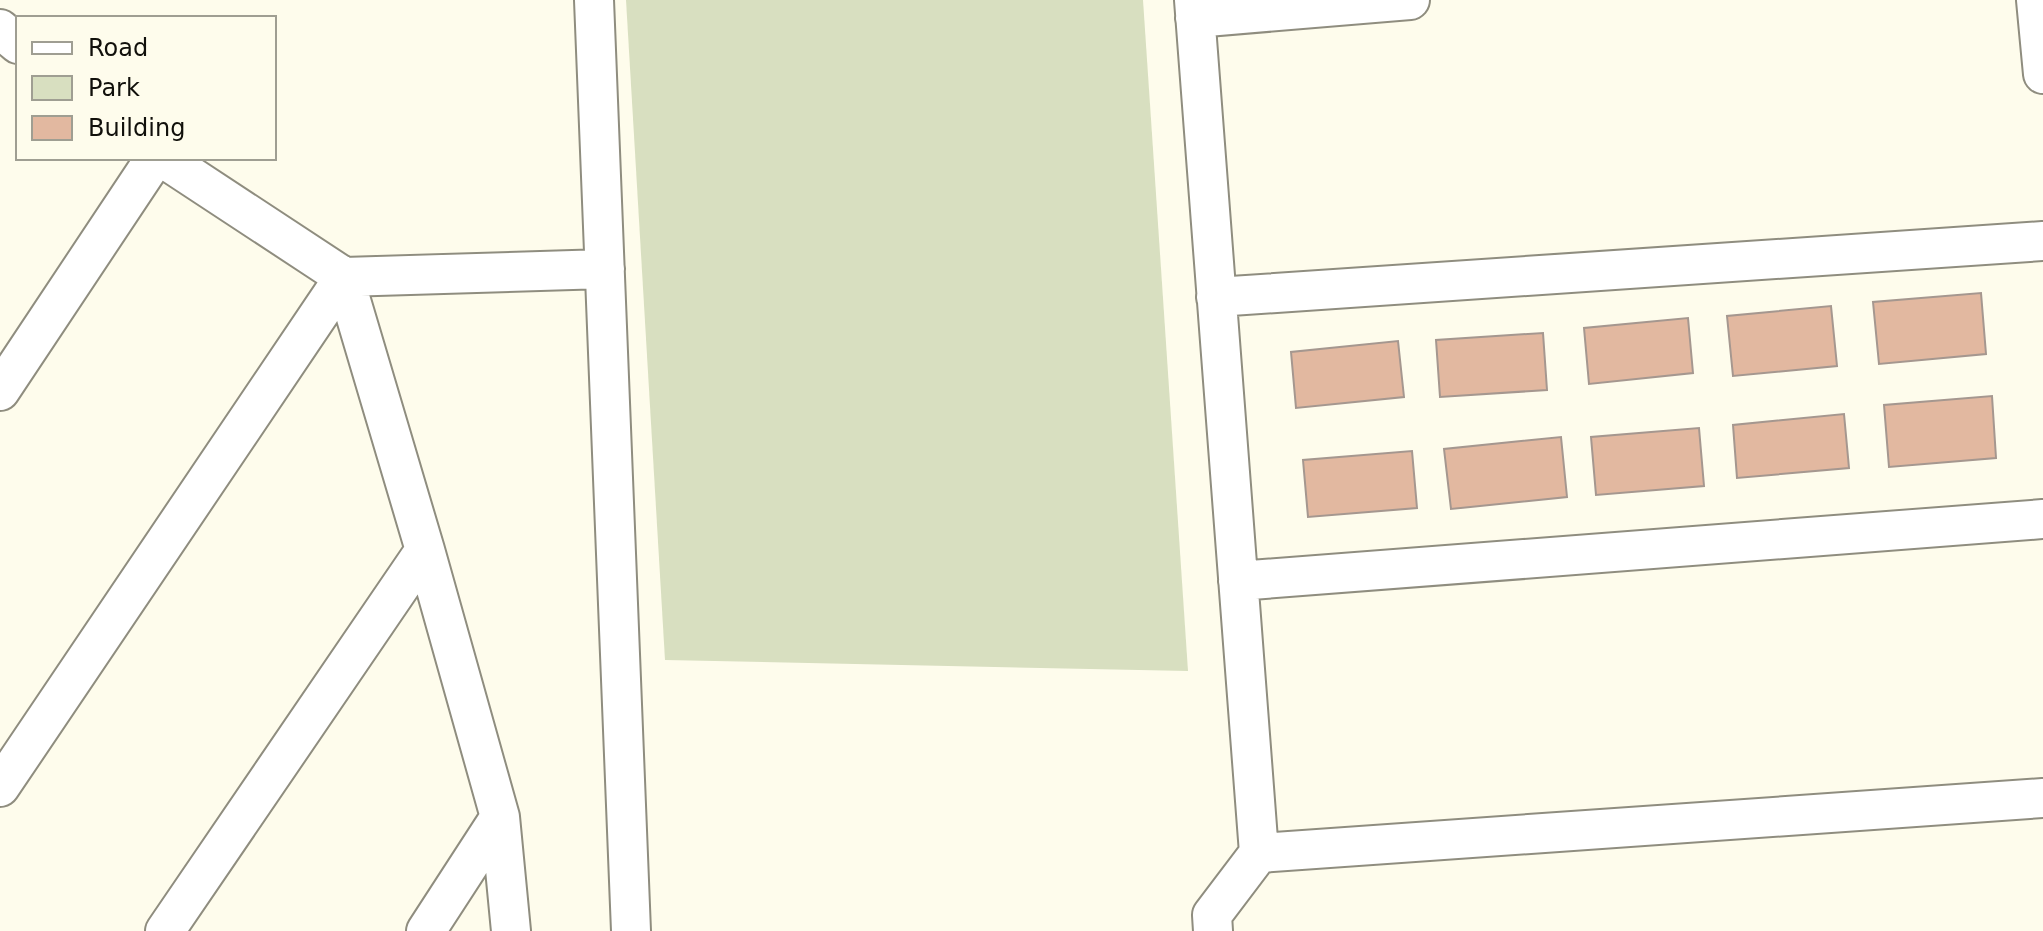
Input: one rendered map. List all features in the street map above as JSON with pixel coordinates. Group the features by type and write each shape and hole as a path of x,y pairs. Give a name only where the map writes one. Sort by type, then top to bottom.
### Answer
{"street":[{"path":"594,0 631,931"},
{"path":"1213,931 1212,915 1259,853 1194,9 1410,0"},
{"path":"2036,0 2043,74"},
{"path":"0,29 16,42"},
{"path":"0,391 154,160"},
{"path":"166,160 344,277 605,269"},
{"path":"1216,297 2043,241"},
{"path":"344,277 500,817 511,931"},
{"path":"0,787 344,277"},
{"path":"1238,581 2043,519"},
{"path":"165,931 425,550"},
{"path":"1259,853 2043,798"},
{"path":"426,931 500,817"}],"green space":[{"path":"626,0 1143,0 1188,671 665,660"}],"building":[{"path":"1981,293 1986,354 1879,364 1873,302"},
{"path":"1831,306 1837,366 1733,376 1727,316"},
{"path":"1688,318 1693,373 1589,384 1584,328"},
{"path":"1543,333 1547,390 1440,397 1436,340"},
{"path":"1398,341 1404,397 1296,408 1291,352"},
{"path":"1992,396 1996,458 1889,467 1884,405"},
{"path":"1844,414 1849,468 1737,478 1733,425"},
{"path":"1699,428 1704,486 1596,495 1591,437"},
{"path":"1561,437 1567,497 1451,509 1444,449"},
{"path":"1412,451 1417,508 1308,517 1303,460"}]}
